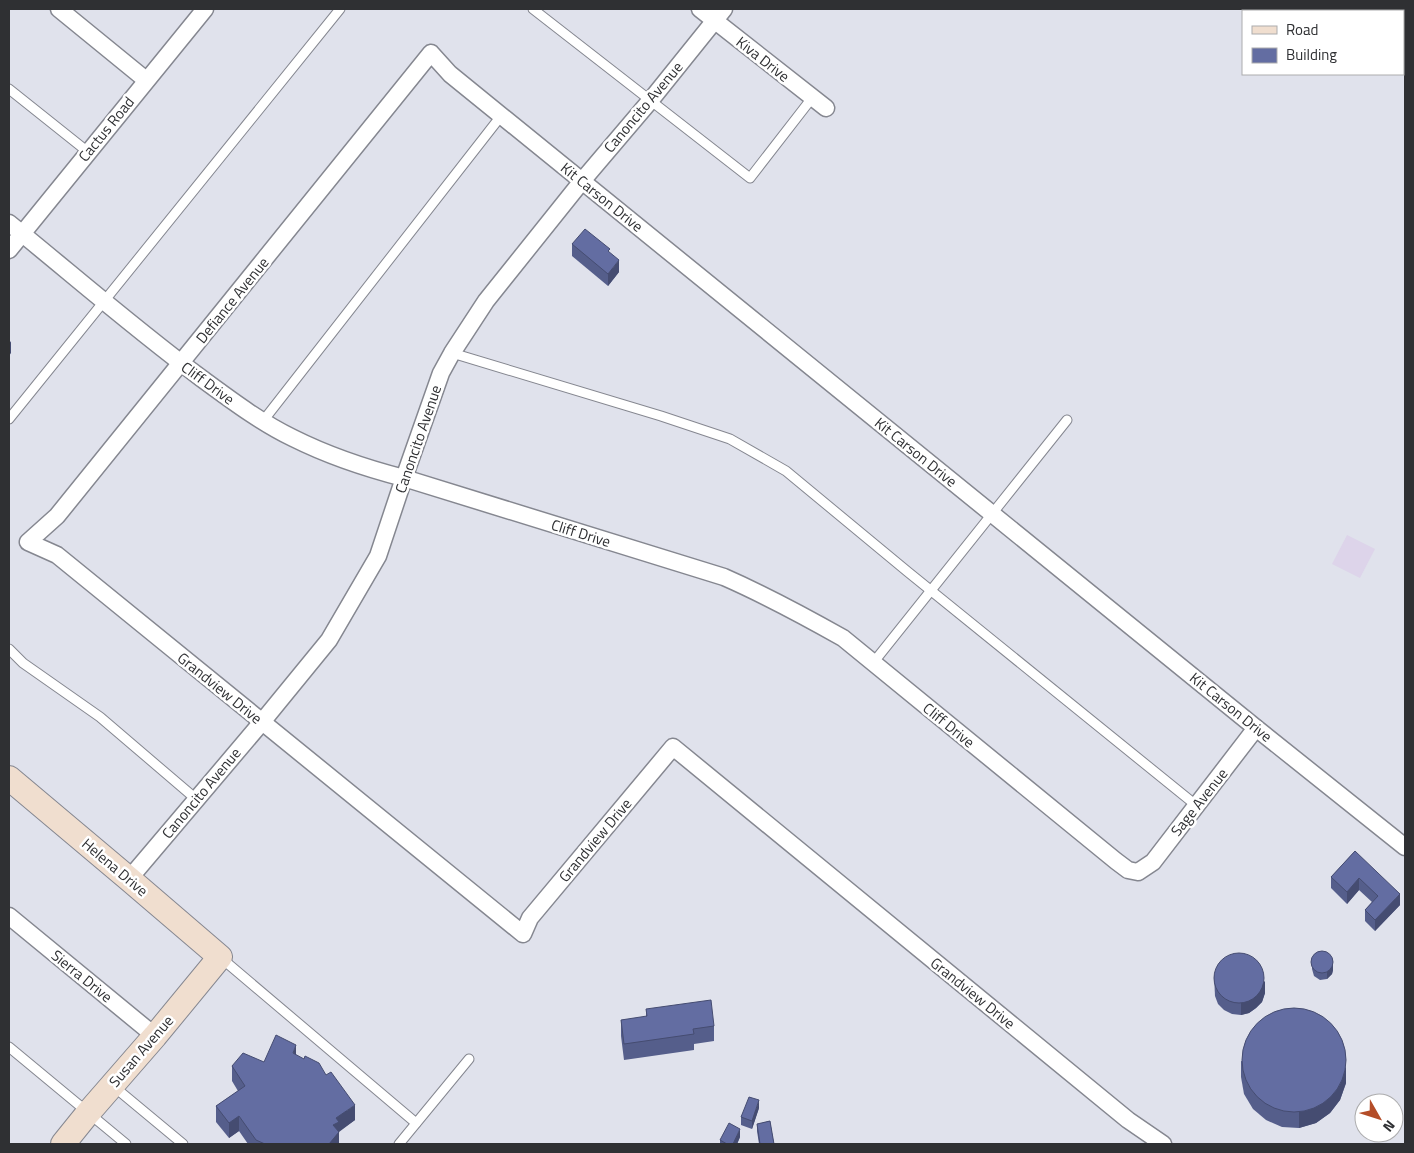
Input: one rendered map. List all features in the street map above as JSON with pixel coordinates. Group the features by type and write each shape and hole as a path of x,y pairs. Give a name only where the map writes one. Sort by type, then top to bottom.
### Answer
{"main road":[{"name":"Helena Drive","path":"9,778 220,957"},
{"name":"Susan Avenue","path":"62,1144 220,957"}],"street":[{"path":"59,9 146,80"},
{"name":"Cactus Road","path":"9,250 205,9"},
{"name":"Kiva Drive","path":"700,9 719,14 812,98 826,108"},
{"name":"Canoncito Avenue","path":"129,879 329,640 378,556 441,373 486,301 719,14"},
{"name":"Kit Carson Drive","path":"431,53 450,74 501,116 1405,847"},
{"name":"Defiance Avenue","path":"28,542 56,516 431,53"},
{"name":"Cliff Drive","path":"9,223 103,302 181,364 263,421 292,438 326,454 359,466 404,478 724,577 759,592 843,638 1116,861 1128,870 1138,872"},
{"name":"Grandview Drive","path":"28,542 57,555 523,934 530,918 673,747 1128,1120 1163,1144"},
{"name":"Sage Avenue","path":"1138,872 1154,862 1256,728"},
{"name":"Sierra Drive","path":"9,916 155,1036"}],"lane":[{"path":"9,420 340,9"},
{"path":"533,9 750,178 812,98"},
{"path":"9,89 88,152"},
{"path":"263,421 501,116"},
{"path":"452,353 661,416 730,439 786,471 1197,806"},
{"path":"873,663 1067,420"},
{"path":"9,649 23,663 100,718 196,799"},
{"path":"220,957 416,1123"},
{"path":"9,1047 126,1144"},
{"path":"399,1144 469,1059"},
{"path":"112,1085 183,1144"}],"shaded area":[{"path":"1347,535 1375,549 1360,578 1332,564"}],"building":[{"path":"585,229 610,249 608,251 619,260 608,274 572,244"},
{"path":"1355,851 1400,894 1375,920 1365,910 1378,896 1359,878 1347,892 1331,877"},
{"path":"1322,951 1332,958 1333,962 1326,972 1322,973 1312,966 1311,962 1318,952"},
{"path":"1234,953 1244,953 1257,960 1264,973 1264,983 1257,996 1244,1003 1234,1003 1225,999 1218,992 1214,983 1214,973 1218,964 1225,957"},
{"path":"711,1000 714,1026 693,1029 694,1034 624,1044 621,1020 647,1016 646,1009"},
{"path":"1294,1008 1314,1012 1331,1023 1342,1040 1346,1060 1342,1080 1331,1097 1314,1108 1294,1112 1274,1108 1257,1097 1246,1080 1242,1060 1246,1040 1257,1023 1274,1012"},
{"path":"276,1035 296,1045 293,1053 304,1059 305,1056 319,1063 326,1075 331,1072 355,1105 336,1118 339,1122 333,1125 339,1132 329,1144 265,1144 256,1140 239,1116 229,1123 216,1106 245,1086 232,1066 243,1053 264,1062"},
{"path":"749,1097 759,1100 752,1121 741,1117"},
{"path":"770,1121 774,1144 760,1144 757,1124"},
{"path":"729,1123 740,1129 733,1144 727,1144 720,1140"}]}
